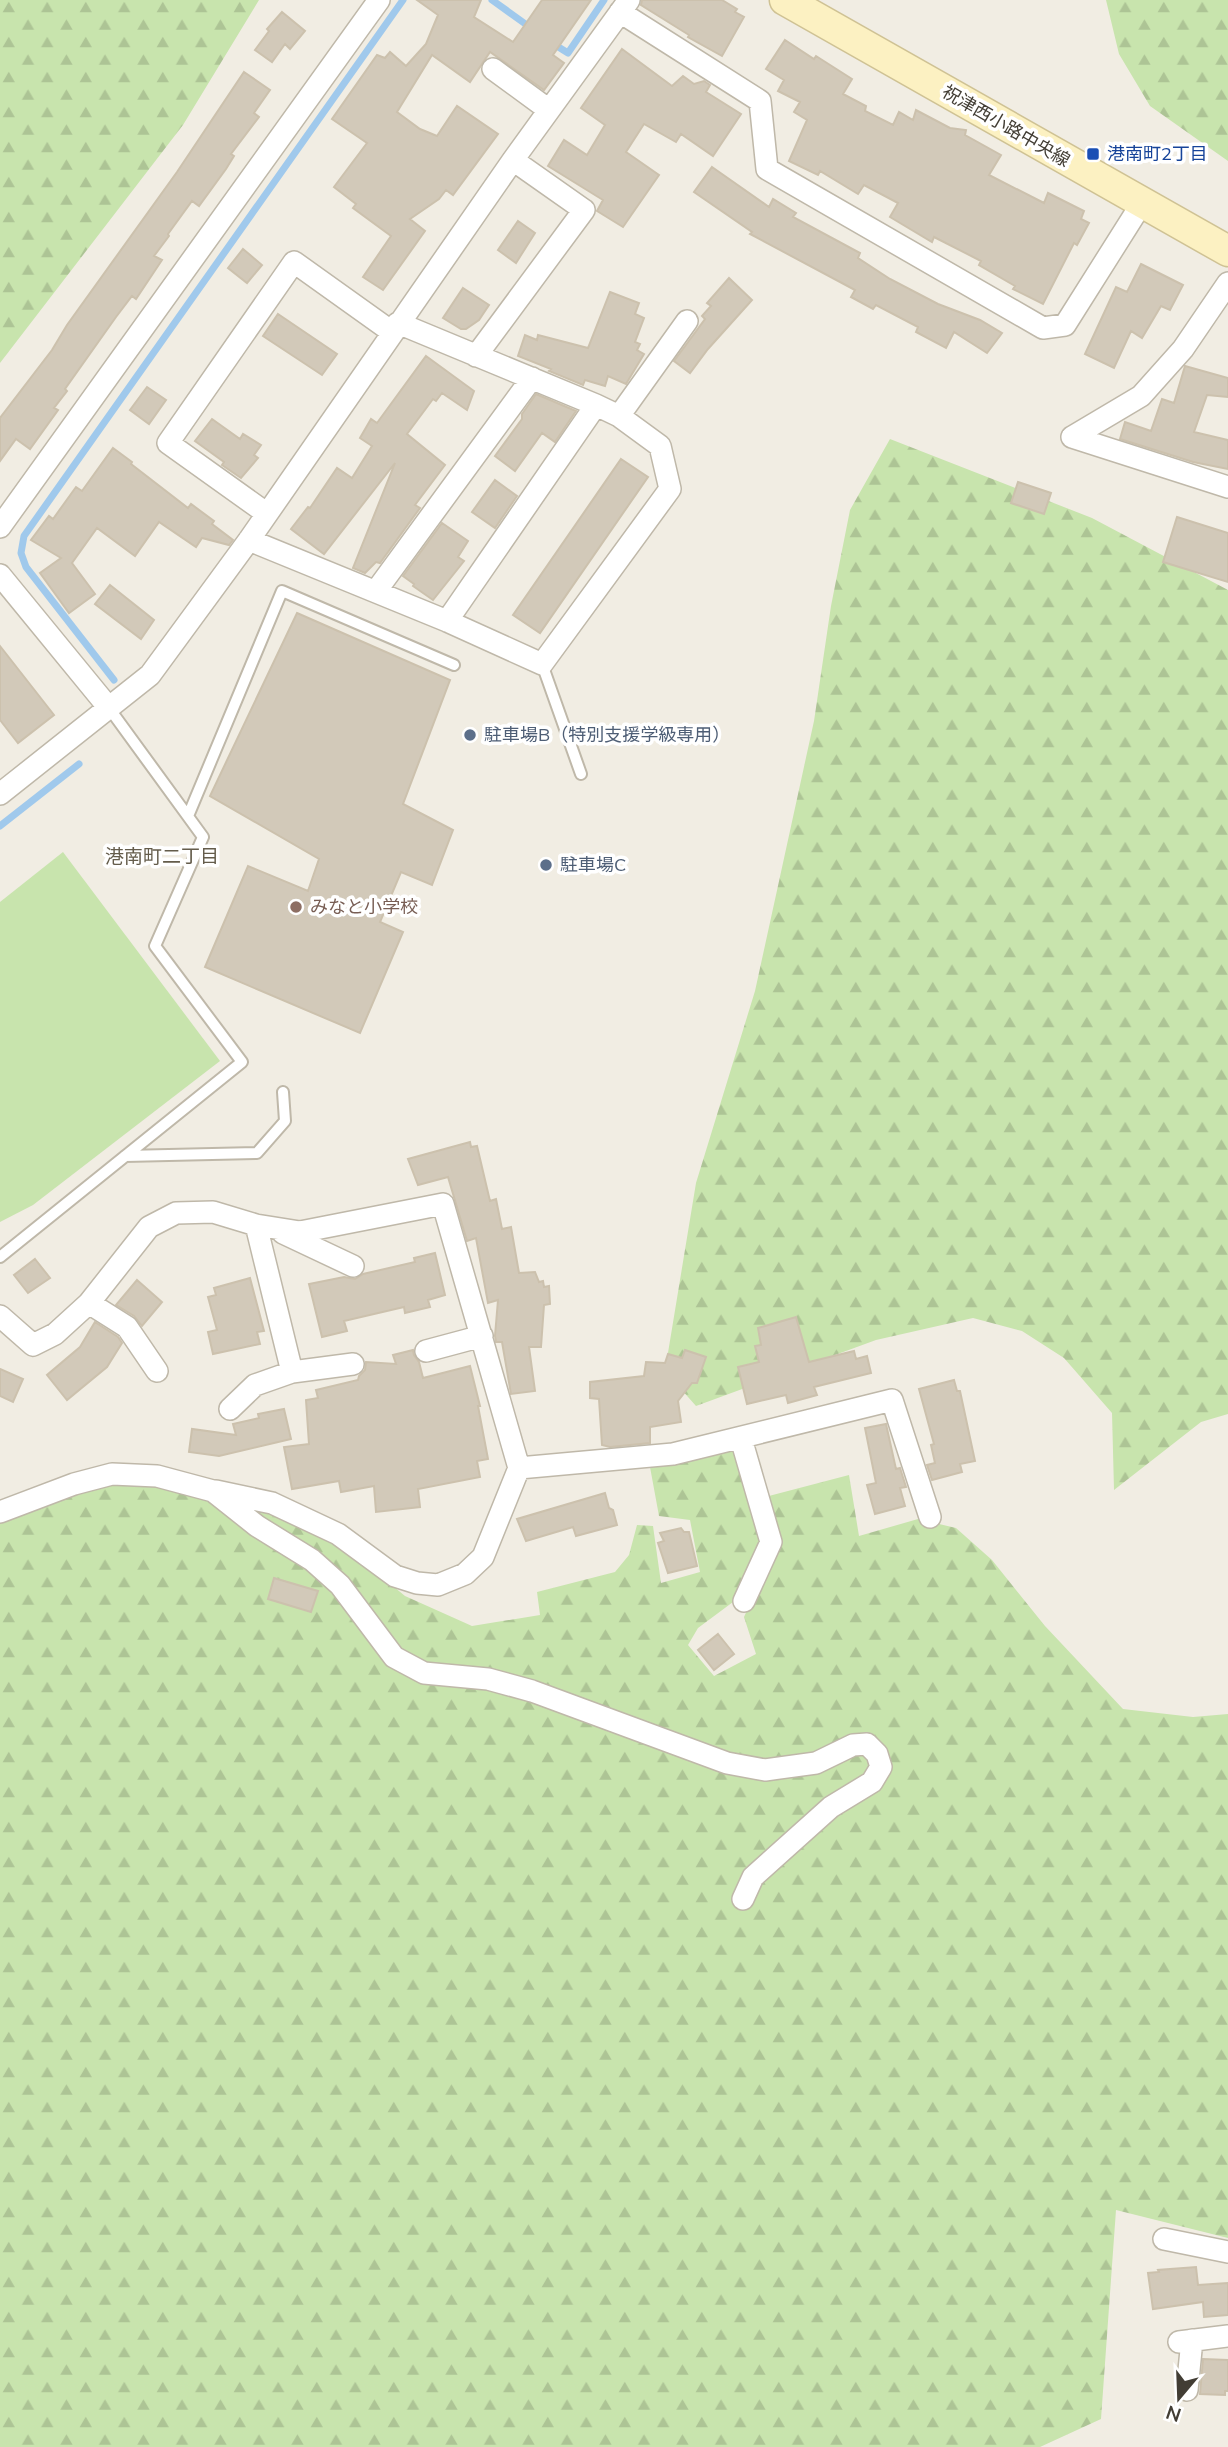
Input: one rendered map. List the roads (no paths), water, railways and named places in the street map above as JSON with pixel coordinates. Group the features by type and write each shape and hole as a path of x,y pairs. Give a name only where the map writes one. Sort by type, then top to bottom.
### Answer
{"main road":[{"name":"祝津西小路中央線","path":"785,0 1228,251"}],"street":[{"path":"0,527 379,0"},
{"path":"0,794 150,674 249,540 548,110 625,6 760,101 767,169 1043,328 1065,325 1142,203"},
{"path":"493,69 548,110"},
{"path":"476,356 584,210 513,160"},
{"path":"249,540 447,621 542,664 670,489 660,446 619,416 476,356 395,328 293,262 168,443 266,513"},
{"path":"1228,283 1183,349 1141,396 1072,437 1228,487"},
{"path":"619,416 687,321"},
{"path":"376,591 532,378"},
{"path":"447,621 596,405"},
{"path":"0,575 109,708"},
{"path":"0,1315 33,1345 55,1334 89,1303 149,1227 176,1213 213,1212 256,1225 300,1232 443,1204 519,1468 483,1557 465,1574 438,1585 418,1583 395,1576 338,1534 272,1503 157,1476 112,1474 74,1484 0,1512"},
{"path":"256,1225 292,1372"},
{"path":"277,1228 288,1237 353,1266"},
{"path":"89,1303 127,1327 157,1371"},
{"path":"426,1351 482,1336"},
{"path":"230,1409 256,1385 292,1372 353,1364"},
{"path":"519,1468 673,1454 892,1400 930,1517"},
{"path":"738,1438 742,1442 771,1542 744,1601"},
{"path":"213,1491 257,1526 312,1560 340,1585 394,1657 424,1673 488,1679 532,1691 727,1763 765,1770 816,1763 853,1745 867,1744 877,1754 881,1767 872,1782 831,1807 753,1877 743,1899"},
{"path":"1164,2239 1228,2252"},
{"path":"1187,2390 1186,2341 1228,2336"}],"lane":[{"path":"188,816 282,592 454,665"},
{"path":"542,664 581,774"},
{"path":"0,1256 242,1062 155,946 203,836 109,708"},
{"path":"125,1156 257,1153 285,1121 283,1091"}],"waterway":[{"path":"114,680 26,567 21,553 24,536 403,0"},
{"path":"492,0 531,28"},
{"path":"552,43 568,53 604,0"},
{"path":"0,826 79,764"}],"place":[{"name":"港南町2丁目","path":"1093,154"},
{"name":"駐車場B（特別支援学級専用）","path":"470,735"},
{"name":"駐車場C","path":"546,865"},
{"name":"みなと小学校","path":"296,907"}],"district":[{"name":"港南町二丁目","path":"162,856"}]}
